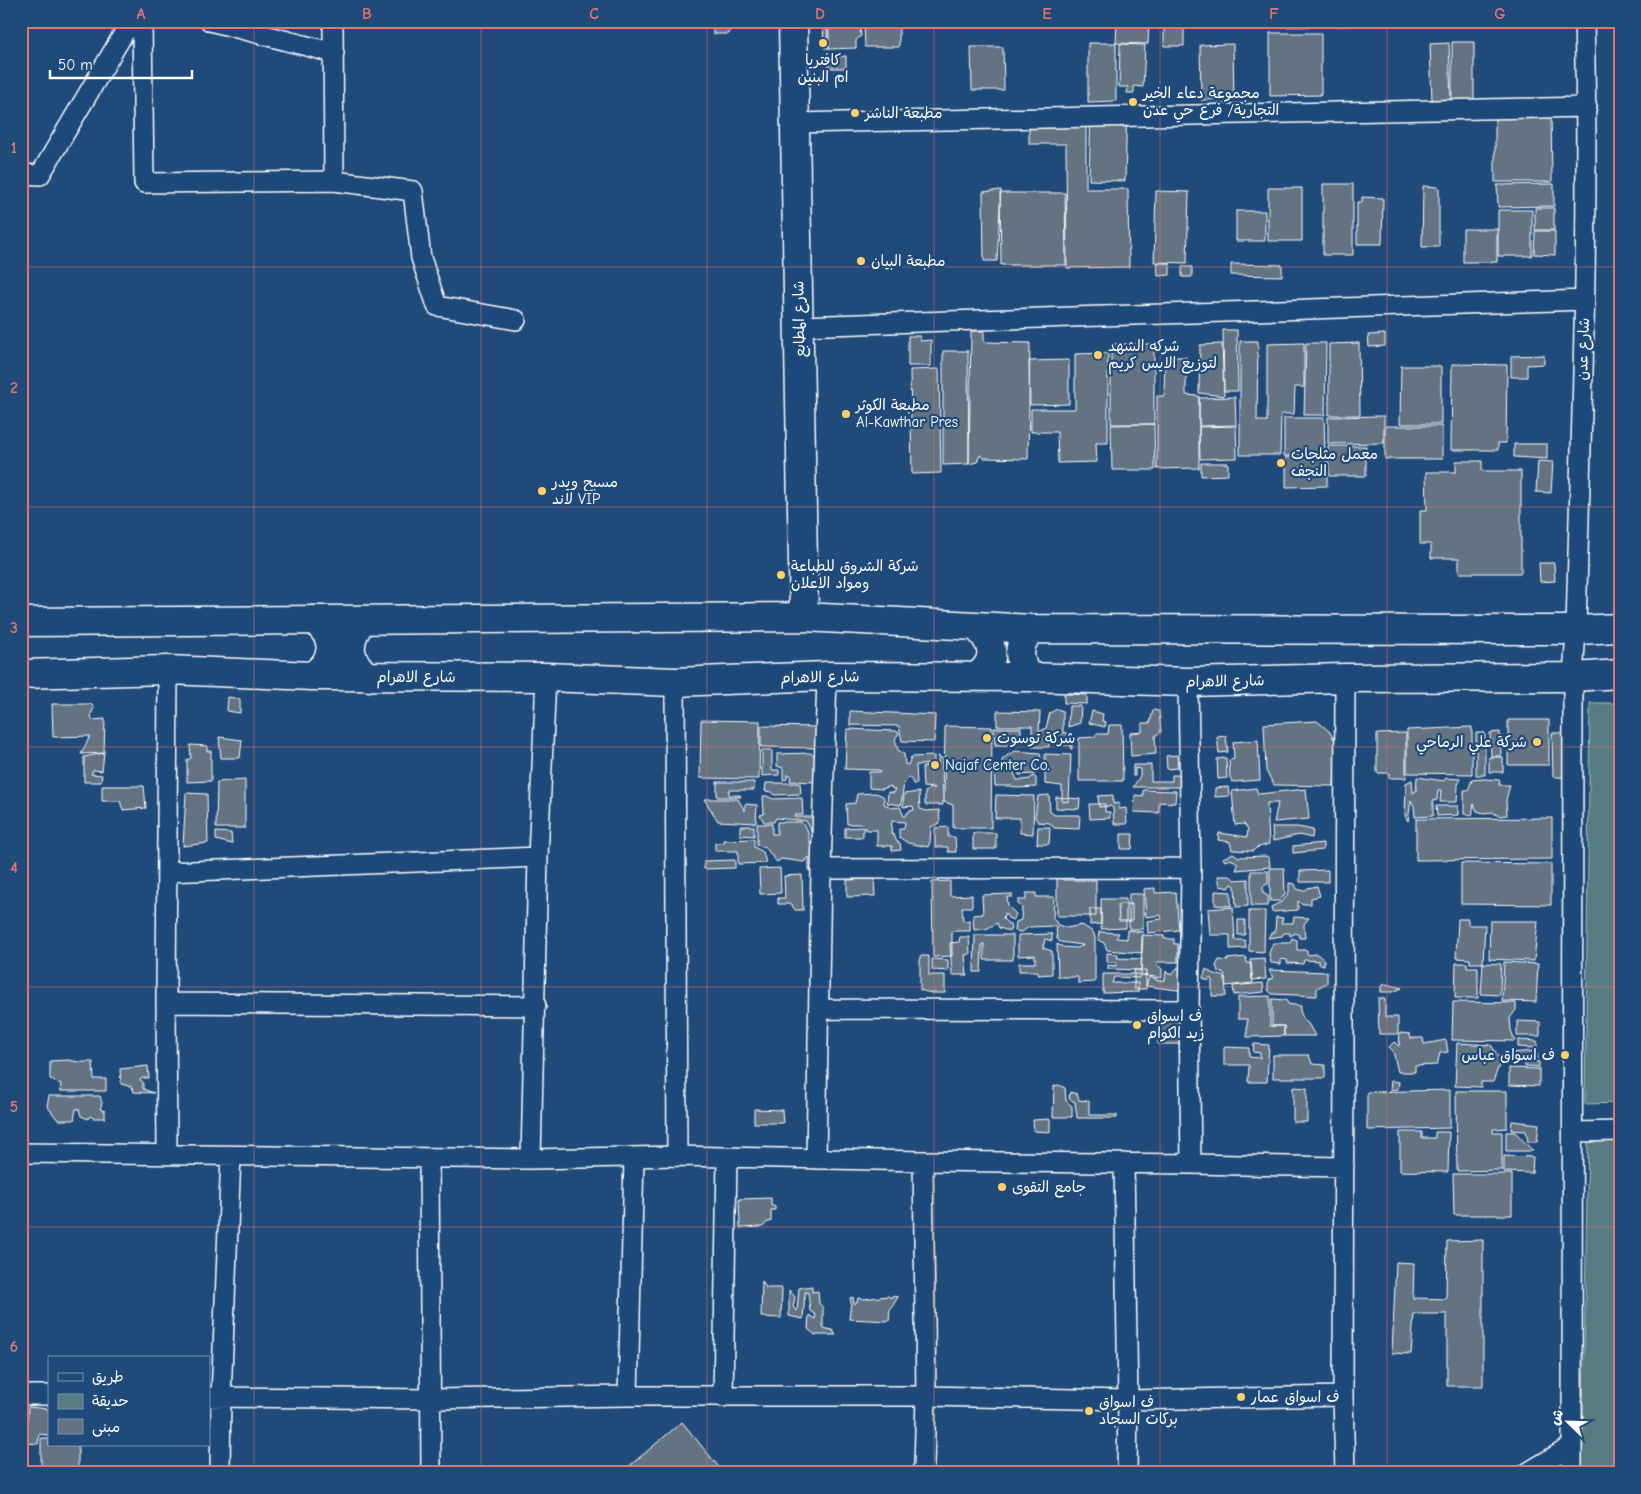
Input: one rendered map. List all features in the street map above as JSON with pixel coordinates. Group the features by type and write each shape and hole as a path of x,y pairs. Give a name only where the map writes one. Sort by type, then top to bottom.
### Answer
{"main road":[{"name":"شارع المطابع","path":"793,21 804,617"},
{"path":"21,622 804,617 1032,629 1576,630 1620,628"},
{"path":"312,676 322,670 328,660 331,649 329,637 323,627 314,620"},
{"path":"363,620 356,628 350,650 353,661 359,670 368,677"},
{"path":"977,627 990,643 991,650 990,662 978,676"},
{"path":"1028,677 1023,668 1020,649 1026,634 1032,629"},
{"name":"شارع الاهرام","path":"21,674 168,670 312,676 546,677 675,682 828,676 978,676 1188,682 1345,678 1573,677 1620,674"}],"street":[{"path":"21,174 40,175 132,21"},
{"path":"142,21 144,183 334,180 413,191 422,258 437,306 516,320"},
{"path":"210,21 334,53"},
{"path":"333,21 334,180"},
{"name":"شارع عدن","path":"1572,1473 1574,1132 1573,677 1576,630 1585,300 1587,107 1584,21"},
{"path":"795,123 1587,107"},
{"path":"799,326 1585,300"},
{"path":"167,1155 168,670"},
{"path":"816,1159 821,869 828,676"},
{"path":"531,1159 538,858 546,677"},
{"path":"1344,1473 1345,678"},
{"path":"675,682 677,1156"},
{"path":"1188,682 1191,868 1189,1010 1191,1164"},
{"path":"167,872 538,858"},
{"path":"821,869 1191,868"},
{"path":"166,1004 536,1006"},
{"path":"819,1009 1189,1010"},
{"path":"1574,1132 1620,1131"},
{"path":"21,1153 531,1159 677,1156 1344,1167"},
{"path":"220,1473 215,1397 230,1156"},
{"path":"429,1158 431,1473"},
{"path":"628,1396 634,1158"},
{"path":"723,1397 727,1158"},
{"path":"921,1473 924,1466 926,1396 923,1161"},
{"path":"1124,1163 1128,1400 1127,1473"},
{"path":"21,1395 48,1395"},
{"path":"215,1397 431,1399 628,1396 926,1396 1128,1400 1343,1396"},
{"path":"1527,1473 1572,1446"}],"green space":[{"path":"1590,703 1620,703 1620,1103 1585,1104"},
{"path":"1620,1139 1620,1473 1582,1473 1588,1140"}],"building":[{"path":"713,21 730,21 729,34 713,34"},
{"path":"823,21 861,21 861,24 823,25"},
{"path":"864,21 899,21 899,47 865,47"},
{"path":"1117,21 1149,21 1148,44 1116,43"},
{"path":"1164,21 1184,21 1184,46 1164,46"},
{"path":"1266,21 1352,21 1352,26 1267,27"},
{"path":"827,24 828,48 824,48 823,25"},
{"path":"860,24 861,36 856,40 856,48 829,49 829,25"},
{"path":"1270,33 1321,33 1321,95 1270,96"},
{"path":"1452,42 1474,42 1474,103 1452,103"},
{"path":"1088,43 1116,43 1116,101 1088,102"},
{"path":"1449,43 1451,102 1432,102 1430,44"},
{"path":"1120,44 1145,45 1143,87 1134,86 1134,93 1127,93 1128,87 1119,87"},
{"path":"1233,44 1234,99 1201,100 1200,45"},
{"path":"971,47 1003,47 1004,90 972,90"},
{"path":"846,56 846,68 829,68 828,57"},
{"path":"1091,107 1127,108 1125,181 1089,180"},
{"path":"1495,112 1551,112 1552,182 1495,182"},
{"path":"1086,124 1086,189 1128,189 1129,267 1067,268 1066,144 1029,144 1029,125"},
{"path":"1323,184 1353,184 1353,255 1323,255"},
{"path":"1554,184 1554,206 1498,207 1497,185"},
{"path":"1423,186 1439,187 1439,247 1422,247"},
{"path":"1268,188 1302,188 1302,241 1268,241"},
{"path":"1001,190 997,261 984,261 983,192"},
{"path":"1156,191 1189,192 1187,263 1154,262"},
{"path":"1000,193 1065,193 1066,265 1001,265"},
{"path":"1362,197 1383,198 1382,244 1357,244 1357,202 1362,202"},
{"path":"1535,208 1554,208 1554,230 1535,230"},
{"path":"1498,210 1532,210 1532,256 1498,256"},
{"path":"1236,211 1265,211 1265,241 1236,241"},
{"path":"1463,229 1497,229 1497,262 1463,262"},
{"path":"1535,231 1555,231 1555,255 1534,254"},
{"path":"1157,263 1170,263 1170,275 1158,276"},
{"path":"1231,264 1282,265 1282,276 1231,275"},
{"path":"1182,267 1192,267 1192,277 1182,277"},
{"path":"1223,330 1237,330 1238,391 1224,391"},
{"path":"971,331 984,331 984,342 1030,343 1028,459 984,458 980,455 977,462 969,464"},
{"path":"1385,334 1385,346 1369,347 1368,335"},
{"path":"908,336 920,336 920,341 931,340 931,366 908,366"},
{"path":"1240,341 1258,341 1257,421 1267,421 1267,344 1304,343 1304,387 1295,387 1294,414 1281,414 1280,455 1240,455"},
{"path":"1306,343 1326,343 1325,415 1304,415"},
{"path":"1359,343 1360,415 1329,415 1329,344"},
{"path":"1111,344 1154,344 1154,424 1111,424"},
{"path":"1222,344 1224,396 1199,393 1200,345"},
{"path":"943,351 968,351 969,464 943,465"},
{"path":"1108,353 1108,443 1096,443 1097,462 1058,463 1057,432 1031,432 1031,409 1075,409 1075,354"},
{"path":"1544,355 1544,364 1527,365 1527,377 1511,377 1511,356"},
{"path":"1165,357 1186,357 1186,395 1199,396 1199,468 1157,469 1157,396 1164,396"},
{"path":"1069,360 1069,404 1030,405 1029,361"},
{"path":"1452,364 1507,365 1506,443 1498,443 1498,450 1451,450"},
{"path":"1401,366 1441,366 1441,424 1400,424"},
{"path":"939,369 941,473 912,474 910,370"},
{"path":"1235,397 1236,425 1199,426 1199,398"},
{"path":"1384,416 1384,443 1328,444 1328,417"},
{"path":"1284,418 1324,418 1325,455 1284,456"},
{"path":"1154,424 1155,470 1112,470 1111,425"},
{"path":"1236,426 1237,458 1200,459 1199,427"},
{"path":"1385,426 1442,426 1442,459 1385,459"},
{"path":"1514,444 1547,444 1547,459 1514,457"},
{"path":"1328,446 1366,446 1366,476 1329,476"},
{"path":"1286,457 1327,457 1327,486 1286,487"},
{"path":"1456,461 1482,461 1482,471 1521,471 1521,573 1459,573 1459,558 1431,558 1431,544 1420,544 1420,510 1427,510 1426,472 1456,472"},
{"path":"1538,461 1553,462 1551,493 1536,492"},
{"path":"1201,463 1228,463 1228,475 1201,476"},
{"path":"1539,563 1554,563 1555,581 1540,582"},
{"path":"1064,694 1087,695 1087,704 1064,703"},
{"path":"228,697 240,699 240,713 227,711"},
{"path":"52,704 91,704 94,708 91,714 92,720 105,719 104,753 81,754 90,736 53,737"},
{"path":"1069,706 1081,706 1080,723 1068,727"},
{"path":"1057,709 1063,711 1063,733 1072,736 1072,749 1071,745 1057,745 1057,742 1049,742 1049,747 1032,747 1032,726 997,726 997,711 1040,712 1039,732 1046,728 1050,713"},
{"path":"1153,710 1159,711 1161,732 1155,736 1156,754 1131,756 1130,733 1142,732 1142,723 1150,723"},
{"path":"850,711 935,715 934,742 902,741 899,726 850,725"},
{"path":"1092,711 1103,714 1102,721 1106,722 1105,727 1089,723"},
{"path":"701,720 760,721 759,779 700,778"},
{"path":"1508,720 1549,720 1549,765 1508,765"},
{"path":"1317,721 1329,731 1336,742 1334,786 1274,785 1266,771 1264,724"},
{"path":"1109,725 1122,725 1123,781 1079,781 1079,738 1095,737 1096,734 1108,734"},
{"path":"761,726 818,727 818,748 761,747"},
{"path":"945,726 992,727 991,828 953,828 953,805 944,802"},
{"path":"1472,727 1472,774 1407,773 1407,730"},
{"path":"994,728 1021,728 1021,738 1013,738 1013,745 995,745"},
{"path":"847,729 896,731 899,733 895,739 898,750 904,754 905,764 908,765 911,757 934,756 934,764 916,765 917,784 913,784 909,777 904,782 901,805 887,803 888,792 894,793 895,790 891,786 882,789 869,788 869,772 881,772 878,770 845,769"},
{"path":"1500,732 1501,756 1491,756 1490,733"},
{"path":"1406,733 1406,778 1389,778 1389,773 1377,773 1377,734"},
{"path":"1476,733 1485,733 1485,775 1476,775"},
{"path":"1552,733 1563,733 1564,777 1553,777"},
{"path":"1226,736 1228,752 1219,753 1217,737"},
{"path":"219,737 242,740 240,758 221,758"},
{"path":"1258,740 1260,780 1233,782 1230,778 1229,760 1234,759 1233,742"},
{"path":"190,745 207,746 207,751 211,751 211,781 187,782 187,760 191,758"},
{"path":"762,750 772,750 772,770 779,770 779,775 762,776"},
{"path":"1016,751 1040,753 1041,758 1035,759 1034,763 1037,769 1035,774 1019,775 1018,764 1002,766 1002,760"},
{"path":"104,753 102,771 93,770 91,774 102,775 101,782 84,782 84,757"},
{"path":"810,753 818,757 817,782 790,781 791,775 787,775 787,779 783,780 783,768 777,766 777,754"},
{"path":"1045,754 1071,755 1069,801 1062,802 1062,786 1045,784"},
{"path":"1177,755 1178,768 1167,769 1166,756"},
{"path":"938,756 942,758 943,805 925,805 925,792 929,788 935,788 923,787 922,767 938,766"},
{"path":"1489,757 1503,757 1503,772 1489,772"},
{"path":"1226,758 1227,778 1218,779 1217,759"},
{"path":"1133,765 1151,765 1151,781 1172,781 1172,775 1182,775 1185,787 1133,787 1140,776 1140,769 1135,768 1135,776 1133,776"},
{"path":"994,771 1013,771 1017,780 1030,779 1033,776 1036,778 1036,787 995,786"},
{"path":"1417,777 1444,781 1446,778 1460,779 1457,802 1440,802 1441,790 1438,790 1437,800 1433,801 1433,816 1415,817 1414,806 1411,800 1408,821 1405,816 1406,783 1412,780 1413,793 1416,791"},
{"path":"245,780 245,828 216,828 217,782"},
{"path":"1472,780 1500,780 1499,785 1510,785 1506,800 1507,815 1499,816 1492,812 1484,813 1477,811 1474,804 1472,816 1464,814 1464,790 1468,790"},
{"path":"717,782 754,782 754,790 729,790 729,795 740,795 741,797 717,797"},
{"path":"766,783 800,783 801,794 775,795 772,792 765,791"},
{"path":"102,786 144,786 146,808 123,810 120,801 102,801"},
{"path":"1228,787 1229,796 1215,797 1215,788"},
{"path":"1256,788 1258,794 1306,789 1309,819 1274,822 1278,803 1267,803 1269,844 1256,848 1253,851 1232,850 1230,842 1218,840 1219,833 1247,837 1248,829 1244,824 1235,825 1232,791"},
{"path":"1143,790 1176,791 1175,803 1159,802 1159,813 1134,812 1135,795 1143,796"},
{"path":"919,792 920,809 927,811 939,810 940,823 931,827 928,847 908,843 899,837 899,829 904,829 905,822 892,821 891,834 900,843 901,850 892,851 892,846 877,846 877,830 866,830 864,824 847,824 846,804 855,803 857,794 876,793 883,796 884,804 893,808 900,807 904,817 909,811 914,810 913,806 903,807 904,794"},
{"path":"186,793 207,794 208,843 183,846"},
{"path":"996,795 1034,796 1033,834 1020,833 1020,818 995,818"},
{"path":"1049,795 1050,812 1055,815 1080,815 1079,829 1054,828 1050,823 1038,822 1035,817 1038,796"},
{"path":"1113,795 1113,804 1119,803 1119,809 1126,808 1127,824 1114,824 1113,808 1110,806 1099,807 1098,796"},
{"path":"763,796 773,799 802,798 803,815 794,815 794,817 819,817 814,844 806,821 776,818 774,822 764,822 760,815 764,814"},
{"path":"1056,797 1080,799 1079,809 1056,808"},
{"path":"704,799 738,799 745,811 745,804 757,805 756,823 718,821"},
{"path":"1089,804 1105,804 1105,812 1110,812 1110,818 1090,819"},
{"path":"1436,806 1458,806 1458,815 1437,816"},
{"path":"1552,818 1552,859 1416,860 1416,819"},
{"path":"777,822 801,822 807,829 811,846 816,850 816,871 809,871 809,857 804,862 781,859 777,862 765,847 757,845 757,824 772,824 772,834 777,834"},
{"path":"740,826 754,826 754,836 740,835"},
{"path":"863,827 863,837 845,837 845,828"},
{"path":"948,827 948,837 955,837 956,852 948,852 948,847 935,847 935,828"},
{"path":"1038,827 1050,827 1049,844 1037,844"},
{"path":"1272,827 1298,827 1313,830 1312,838 1299,835 1273,841"},
{"path":"216,832 231,833 232,844 216,840"},
{"path":"973,833 996,833 996,849 973,849"},
{"path":"1121,834 1133,834 1132,849 1121,849"},
{"path":"754,839 754,847 763,852 766,863 738,864 738,851 715,851 715,843 723,843 723,840"},
{"path":"1323,843 1323,850 1293,853 1293,846"},
{"path":"1233,853 1239,857 1266,856 1269,858 1270,867 1236,870 1238,865 1235,861 1230,859 1225,861 1223,858"},
{"path":"735,860 735,868 704,869 704,861"},
{"path":"1461,863 1551,864 1551,905 1461,904"},
{"path":"780,868 781,893 760,894 759,869"},
{"path":"1270,868 1284,868 1285,894 1279,901 1270,901"},
{"path":"1328,870 1328,882 1300,882 1300,871"},
{"path":"1251,871 1268,871 1268,884 1263,886 1263,893 1268,896 1268,906 1251,906"},
{"path":"802,875 803,910 795,910 791,904 778,904 778,898 785,898 784,876"},
{"path":"1218,876 1230,876 1235,880 1248,879 1248,906 1236,907 1235,886 1232,884 1229,888 1220,886"},
{"path":"1057,877 1064,880 1096,880 1096,916 1057,916"},
{"path":"874,879 875,896 847,897 847,880"},
{"path":"950,881 950,896 972,895 972,907 962,907 963,921 970,920 970,931 952,931 952,956 933,957 932,882"},
{"path":"1289,883 1295,884 1297,889 1304,891 1317,886 1320,896 1311,898 1311,904 1301,904 1298,901 1298,910 1272,912 1271,907 1283,901 1289,892"},
{"path":"1155,888 1155,893 1176,892 1179,930 1148,933 1147,921 1162,919 1161,915 1146,917 1144,889"},
{"path":"1215,891 1231,892 1231,906 1215,905"},
{"path":"1026,893 1036,893 1036,897 1054,897 1053,918 1058,925 1066,928 1082,925 1093,932 1095,937 1095,982 1078,983 1078,977 1058,977 1057,944 1063,947 1078,948 1083,945 1060,942 1057,939 1056,926 1029,927 1022,932 1015,931 1016,922 1021,920 1022,907 1018,904 1018,900 1026,900"},
{"path":"1012,894 1012,897 1007,897 1008,906 1016,914 1013,920 1008,918 1005,913 1003,919 1011,926 1010,931 999,928 997,923 986,929 974,930 973,915 983,914 982,895"},
{"path":"1129,894 1143,894 1143,929 1129,929"},
{"path":"1101,899 1126,899 1126,928 1101,929"},
{"path":"1118,904 1132,904 1132,921 1119,921"},
{"path":"1233,907 1235,940 1245,940 1246,948 1230,949 1230,935 1210,935 1208,909"},
{"path":"1090,909 1101,909 1101,924 1090,925"},
{"path":"1249,911 1265,911 1264,952 1249,951"},
{"path":"1276,917 1283,918 1281,923 1293,923 1294,917 1309,918 1304,924 1305,938 1299,938 1299,935 1296,933 1290,936 1290,933 1284,933 1282,936 1268,938 1271,933 1275,932"},
{"path":"1458,919 1468,919 1468,925 1485,925 1483,963 1470,963 1470,959 1456,958"},
{"path":"1238,920 1245,920 1245,935 1238,935"},
{"path":"1490,921 1538,921 1534,961 1489,959"},
{"path":"1127,930 1143,932 1142,953 1107,950 1104,943 1098,940 1099,932 1119,933 1116,938 1127,939"},
{"path":"1052,934 1052,941 1045,939 1043,948 1052,951 1052,974 1038,975 1038,971 1019,971 1019,963 1035,963 1035,955 1018,956 1018,935"},
{"path":"975,935 1013,935 1013,960 984,960 984,944 982,944 981,972 974,972"},
{"path":"1142,935 1164,936 1164,939 1174,939 1174,944 1178,944 1178,962 1157,962 1156,964 1162,969 1162,978 1141,975"},
{"path":"960,937 969,937 970,954 965,955 967,975 952,975 950,943 959,942"},
{"path":"1292,938 1297,940 1297,950 1307,950 1307,955 1317,954 1324,960 1324,965 1319,964 1319,961 1304,960 1303,964 1287,963 1287,960 1281,959 1281,964 1271,963 1269,953 1273,943 1290,943"},
{"path":"1107,953 1118,954 1117,958 1142,959 1141,970 1108,969 1108,965 1116,966 1116,962 1107,962"},
{"path":"920,956 929,956 929,975 945,975 945,993 931,993 920,990"},
{"path":"1246,957 1247,963 1251,963 1253,983 1226,986 1224,973 1218,971 1216,966 1219,960 1228,961 1227,959"},
{"path":"1264,958 1266,979 1252,980 1250,959"},
{"path":"932,959 948,960 948,971 932,970"},
{"path":"1504,962 1538,964 1536,1002 1502,1001"},
{"path":"1456,963 1467,963 1467,967 1478,967 1478,998 1455,998"},
{"path":"1483,963 1501,964 1500,995 1481,994"},
{"path":"1182,965 1185,991 1146,986 1149,977 1157,979 1157,981 1165,980 1166,971 1168,974 1173,974"},
{"path":"1206,969 1225,977 1226,996 1212,996 1212,980 1210,978 1208,981 1203,978"},
{"path":"1134,970 1146,971 1146,989 1134,989"},
{"path":"1269,970 1327,972 1327,983 1317,988 1317,996 1272,994 1268,990 1268,980 1273,978"},
{"path":"1103,974 1139,974 1139,978 1114,977 1112,983 1138,983 1138,992 1103,993"},
{"path":"1263,983 1264,992 1234,995 1233,986"},
{"path":"1386,984 1402,988 1393,992 1381,992 1381,986"},
{"path":"1270,996 1270,1026 1284,1026 1284,1036 1247,1037 1247,1019 1238,1019 1238,997"},
{"path":"1378,998 1385,998 1385,1017 1398,1017 1398,1034 1379,1034"},
{"path":"1272,999 1286,1000 1288,1004 1301,1006 1300,1011 1303,1018 1315,1036 1284,1036 1284,1026 1272,1026"},
{"path":"1453,1002 1516,1003 1516,1010 1510,1018 1511,1030 1515,1041 1452,1040"},
{"path":"1158,1018 1183,1018 1182,1044 1158,1044"},
{"path":"1517,1021 1540,1022 1540,1036 1517,1036"},
{"path":"1400,1033 1410,1034 1410,1038 1423,1038 1424,1044 1446,1040 1448,1052 1440,1053 1437,1065 1415,1066 1415,1072 1398,1072 1393,1051 1389,1047 1394,1042 1399,1046"},
{"path":"1518,1040 1537,1041 1537,1048 1518,1047"},
{"path":"1457,1043 1491,1045 1501,1060 1493,1082 1481,1082 1481,1087 1455,1086"},
{"path":"1254,1044 1269,1045 1267,1082 1248,1082 1249,1065 1224,1065 1224,1047 1249,1048 1249,1057 1260,1058 1260,1053 1253,1052"},
{"path":"1537,1051 1538,1058 1511,1059 1509,1053"},
{"path":"1273,1055 1309,1055 1312,1064 1325,1065 1325,1078 1273,1078"},
{"path":"1524,1060 1539,1062 1539,1067 1524,1066"},
{"path":"50,1061 93,1062 94,1079 106,1079 106,1091 60,1091 61,1084 50,1079"},
{"path":"148,1066 149,1078 142,1078 140,1080 143,1082 143,1089 154,1093 134,1092 132,1087 121,1084 120,1069"},
{"path":"1509,1068 1539,1069 1539,1086 1509,1085"},
{"path":"1391,1081 1399,1082 1398,1089 1390,1090"},
{"path":"1059,1085 1065,1088 1066,1101 1072,1106 1072,1117 1053,1117 1054,1086"},
{"path":"1293,1087 1307,1088 1307,1122 1293,1122"},
{"path":"1450,1090 1450,1128 1367,1130 1367,1092"},
{"path":"1456,1091 1507,1091 1507,1128 1493,1129 1493,1132 1502,1132 1502,1170 1457,1171"},
{"path":"1070,1092 1077,1094 1079,1100 1089,1101 1089,1115 1117,1115 1117,1118 1077,1118 1075,1102 1069,1099"},
{"path":"49,1096 100,1096 102,1103 100,1109 105,1111 105,1118 93,1118 90,1116 88,1119 81,1116 79,1109 76,1109 74,1120 58,1120 47,1106"},
{"path":"754,1109 782,1110 783,1123 754,1123"},
{"path":"1050,1119 1050,1132 1034,1131 1033,1120"},
{"path":"1512,1121 1539,1124 1537,1142 1528,1142 1526,1131 1511,1130"},
{"path":"1400,1132 1422,1132 1422,1138 1435,1138 1435,1132 1449,1132 1448,1172 1400,1171"},
{"path":"1506,1132 1515,1132 1533,1151 1506,1151"},
{"path":"1504,1156 1533,1157 1532,1173 1504,1172"},
{"path":"1453,1174 1512,1174 1512,1215 1454,1215"},
{"path":"771,1198 771,1205 775,1207 775,1210 771,1210 771,1221 763,1227 740,1228 739,1199"},
{"path":"1483,1240 1483,1386 1447,1386 1447,1314 1414,1314 1411,1354 1392,1353 1396,1262 1414,1263 1413,1298 1446,1299 1447,1241"},
{"path":"762,1281 766,1288 782,1288 781,1318 761,1317"},
{"path":"812,1286 812,1292 818,1291 819,1303 823,1308 823,1328 832,1330 836,1335 815,1335 808,1329 809,1315 815,1319 816,1315 810,1311 808,1292 805,1292 803,1319 789,1316 789,1290 795,1297 793,1307 797,1311 799,1288"},
{"path":"888,1296 892,1298 892,1296 898,1297 890,1310 889,1321 849,1319 850,1298 853,1297 854,1304 858,1298"},
{"path":"28,1407 48,1409 48,1435 39,1434 38,1444 26,1443"},
{"path":"682,1422 723,1472 621,1473"},
{"path":"41,1438 48,1438 48,1446 78,1446 78,1473 41,1473"}],"place":[{"name":"كافتريا ام البنين","path":"823,43"},
{"name":"مجموعة دعاء الخير التجارية/ فرع حي عدن","path":"1133,102"},
{"name":"مطبعة الناشر","path":"855,113"},
{"name":"مطبعة البيان","path":"861,261"},
{"name":"شركه الشهد لتوزيع الايس كريم","path":"1098,355"},
{"name":"مطبعة الكوثر Al-Kawthar Pres","path":"846,414"},
{"name":"معمل مثلجات النجف","path":"1281,463"},
{"name":"مسبح ويدر لاند VIP","path":"542,491"},
{"name":"شركة الشروق للطباعة ومواد الاعلان","path":"781,575"},
{"name":"شركة توسوت","path":"987,738"},
{"name":"شركة علي الرماحي","path":"1537,742"},
{"name":"Najaf Center Co.","path":"935,765"},
{"name":"ف اسواق زيد الكوام","path":"1137,1025"},
{"name":"ف اسواق عباس","path":"1565,1055"},
{"name":"جامع التقوى","path":"1002,1187"},
{"name":"ف اسواق عمار","path":"1241,1397"},
{"name":"ف اسواق بركات السجاد","path":"1089,1411"}]}
